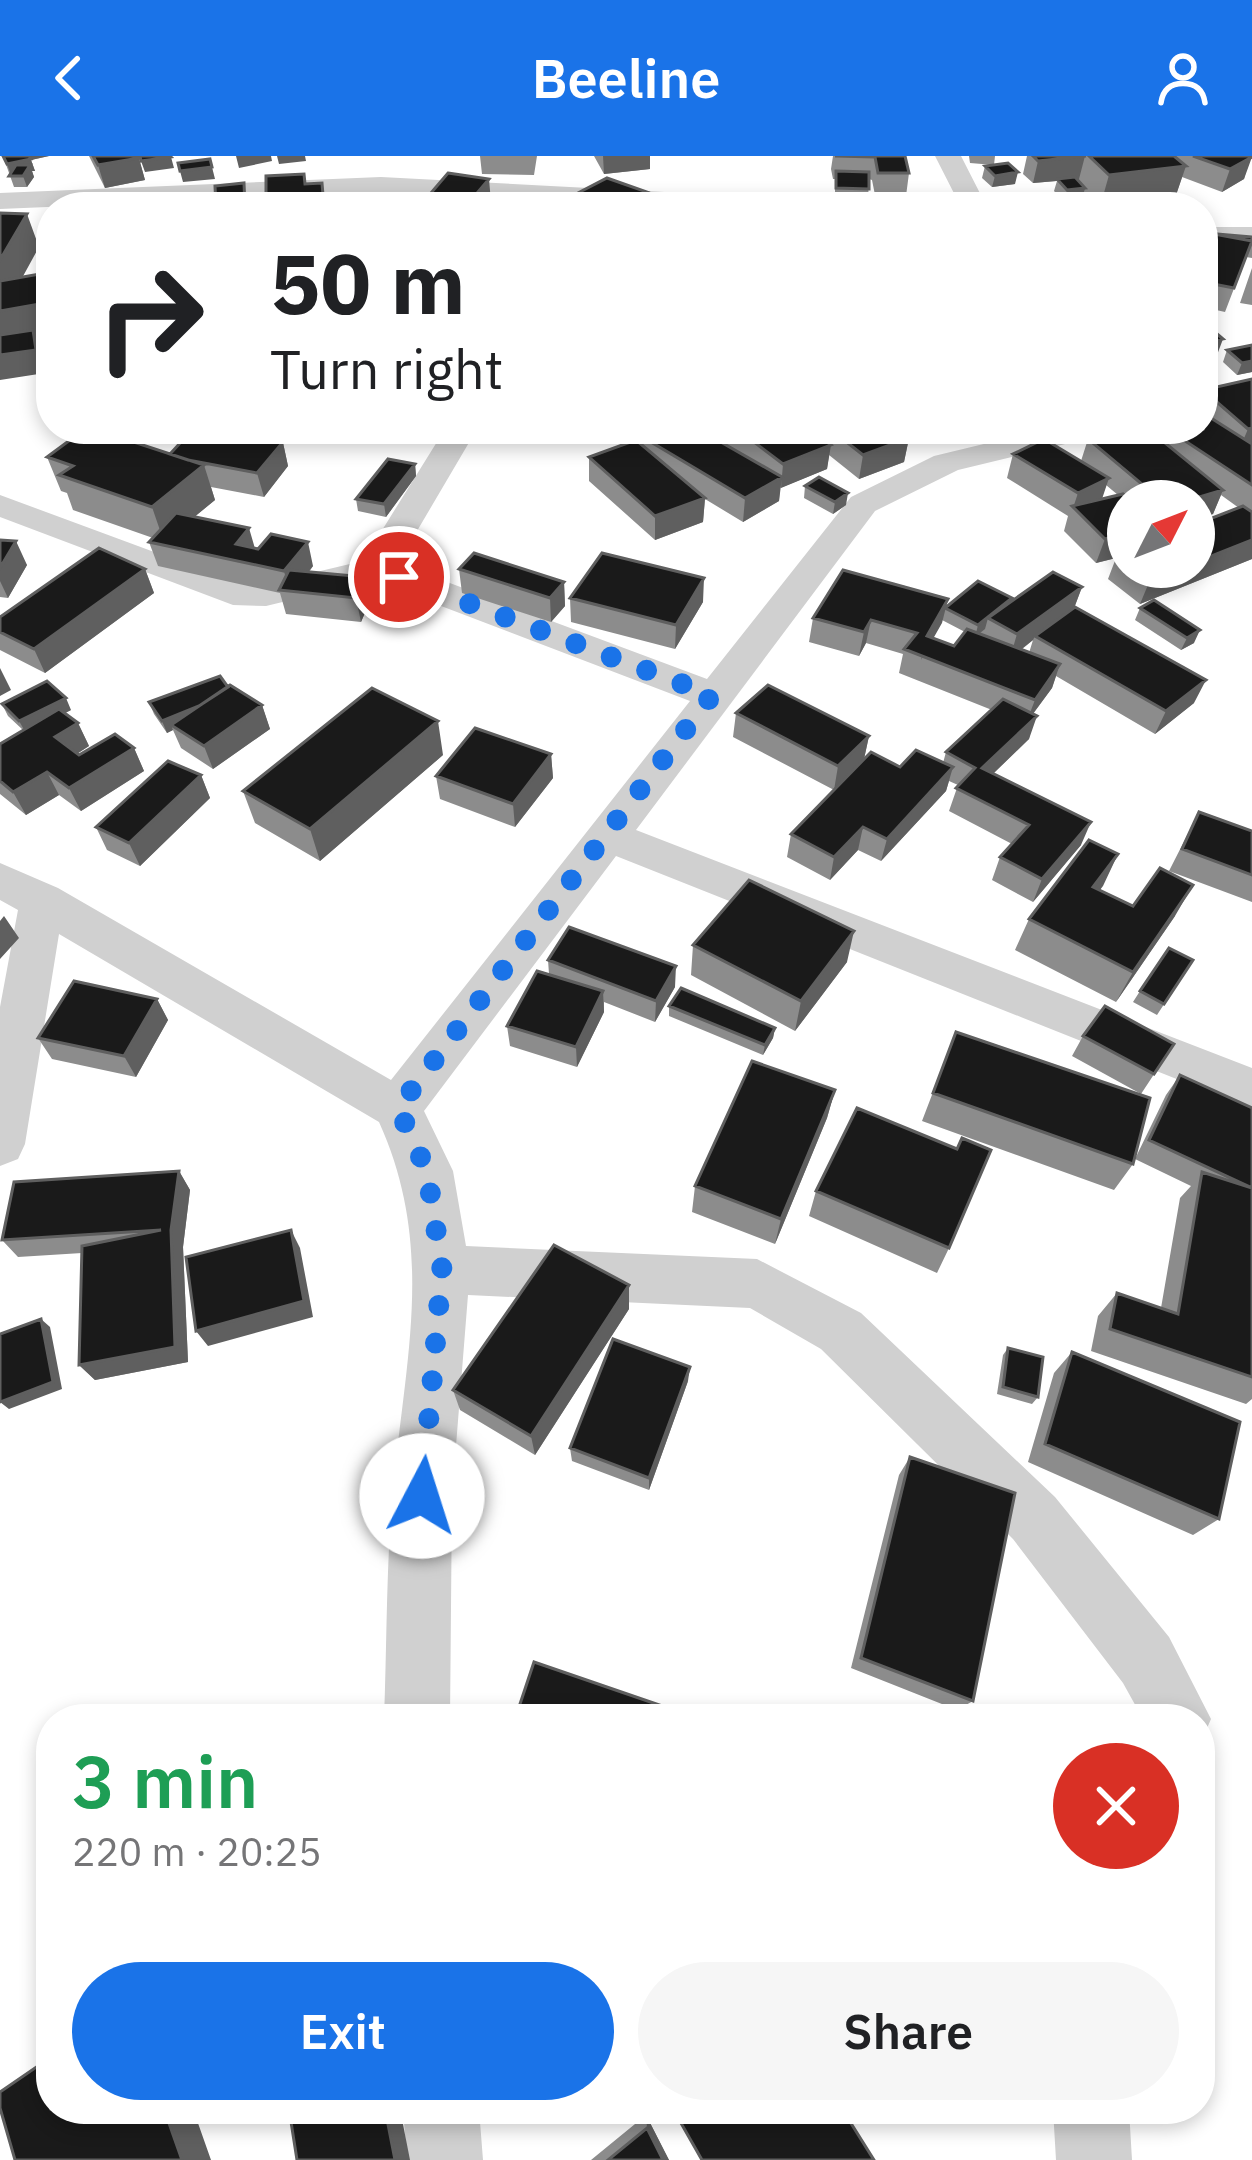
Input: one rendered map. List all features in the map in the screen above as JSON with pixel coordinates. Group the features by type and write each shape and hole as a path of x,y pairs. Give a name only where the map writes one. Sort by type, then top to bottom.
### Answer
{"street":[{"path":"948,156 966,192"},
{"path":"211,168 245,192 381,184 569,192"},
{"path":"0,201 36,200"},
{"path":"1218,235 1252,235"},
{"path":"452,444 389,548 391,565 399,577 712,695"},
{"path":"398,1108 863,504 946,463 1025,444"},
{"path":"0,506 233,594 266,595 391,565"},
{"path":"605,836 1252,1090"},
{"path":"0,1144 21,890 398,1108 427,1171 442,1269 422,1496 417,1704"},
{"path":"442,1269 758,1284 841,1331 1034,1518 1146,1660 1170,1704"},
{"path":"442,2124 446,2160"},
{"path":"1092,2124 1094,2160"}],"building":[{"path":"3,156 29,156 31,159 7,164"},
{"path":"93,156 138,156 139,158 98,165"},
{"path":"140,156 170,156 171,157 141,161"},
{"path":"835,156 905,156 909,173 878,173 875,157"},
{"path":"1033,156 1086,156 1038,161"},
{"path":"1089,156 1174,156 1186,166 1109,175"},
{"path":"1193,156 1250,156 1252,157 1230,169"},
{"path":"210,159 212,167 180,171 178,163"},
{"path":"1008,163 1018,172 995,176 985,166"},
{"path":"16,165 30,165 23,176 9,176"},
{"path":"836,171 869,172 869,189 836,188"},
{"path":"448,173 489,179 478,192 432,192"},
{"path":"304,174 305,184 322,183 323,192 266,192 266,176"},
{"path":"1075,177 1085,188 1067,190 1057,179"},
{"path":"607,178 647,192 580,192"},
{"path":"244,183 244,192 215,192 215,186"},
{"path":"0,213 27,214 0,260"},
{"path":"1218,235 1252,241 1234,288 1218,285"},
{"path":"36,275 36,305 0,311 0,281"},
{"path":"33,330 36,350 0,355 0,335"},
{"path":"1252,345 1252,361 1242,363 1227,350"},
{"path":"1252,379 1252,428 1218,403 1218,387"},
{"path":"1218,422 1252,444 1252,485 1190,444 1218,444"},
{"path":"65,444 140,444 204,465 152,507 59,475 73,466 47,457"},
{"path":"179,444 281,444 257,473 170,454"},
{"path":"625,444 641,444 705,498 655,516 589,457"},
{"path":"654,444 724,444 782,477 745,498"},
{"path":"757,444 831,445 783,464"},
{"path":"849,444 893,444 863,455"},
{"path":"1034,444 1052,444 1109,478 1078,493 1013,454"},
{"path":"1094,444 1166,444 1211,480 1137,480"},
{"path":"388,459 415,464 384,504 356,499"},
{"path":"819,477 848,493 835,502 805,486"},
{"path":"1107,498 1107,538 1105,539 1072,506"},
{"path":"1243,506 1252,512 1252,540 1215,555 1215,517"},
{"path":"176,513 249,528 236,544 258,549 271,534 308,542 284,571 149,542"},
{"path":"0,540 16,541 0,568"},
{"path":"99,548 145,569 34,649 0,632 0,617"},
{"path":"474,553 564,582 550,598 459,569"},
{"path":"602,553 704,578 676,625 570,598"},
{"path":"289,570 365,577 356,598 279,590"},
{"path":"843,570 948,599 927,636 954,646 967,629 1060,664 1035,700 904,649 917,633 871,620 864,632 813,618"},
{"path":"1053,572 1082,587 1017,634 988,618"},
{"path":"978,581 1012,598 978,625 945,608"},
{"path":"1154,600 1200,630 1187,638 1140,608"},
{"path":"1075,607 1206,680 1166,711 1035,636"},
{"path":"220,676 228,687 199,706 162,721 149,702"},
{"path":"47,681 66,698 19,721 2,704"},
{"path":"230,685 262,705 204,746 171,725"},
{"path":"768,685 869,736 838,766 736,713"},
{"path":"372,688 438,721 310,829 243,791"},
{"path":"1003,699 1037,716 982,768 1091,822 1042,879 1000,857 1029,825 956,788 975,768 946,752"},
{"path":"59,709 78,723 55,737 79,755 115,734 134,748 69,788 47,772 13,792 0,781 0,744"},
{"path":"475,728 551,754 513,804 436,776"},
{"path":"916,750 953,767 887,839 863,827 834,857 791,834 871,752 900,767"},
{"path":"168,761 201,775 129,843 96,827"},
{"path":"1199,812 1252,831 1252,875 1182,849"},
{"path":"1089,840 1118,854 1093,887 1133,906 1160,868 1193,885 1133,972 1029,919"},
{"path":"749,880 854,931 801,1001 693,945"},
{"path":"569,927 676,966 656,1001 548,960"},
{"path":"1169,948 1193,960 1164,1004 1140,991"},
{"path":"537,971 603,991 576,1047 507,1026"},
{"path":"74,981 157,999 124,1056 38,1038"},
{"path":"681,988 775,1028 765,1045 669,1006"},
{"path":"1105,1006 1174,1044 1154,1074 1083,1036"},
{"path":"956,1032 1150,1098 1133,1164 933,1093"},
{"path":"752,1061 835,1090 781,1219 695,1186"},
{"path":"1180,1075 1252,1108 1252,1188 1149,1140"},
{"path":"857,1108 957,1149 962,1138 991,1150 949,1248 816,1191"},
{"path":"179,1171 171,1230 175,1347 79,1365 82,1246 161,1230 2,1240 14,1182"},
{"path":"1202,1172 1252,1188 1252,1377 1110,1329 1117,1293 1178,1314"},
{"path":"291,1230 304,1301 196,1331 186,1257"},
{"path":"554,1245 629,1285 531,1436 453,1390"},
{"path":"41,1319 53,1382 0,1402 0,1334"},
{"path":"613,1339 690,1367 649,1478 570,1448"},
{"path":"1008,1348 1043,1357 1038,1397 1003,1387"},
{"path":"1072,1352 1240,1422 1219,1519 1045,1444"},
{"path":"910,1457 1015,1493 973,1701 861,1658"},
{"path":"534,1662 656,1704 520,1704"},
{"path":"36,2067 36,2124 169,2124 182,2160 15,2160 0,2092"},
{"path":"291,2124 388,2124 395,2160 297,2160"},
{"path":"682,2124 851,2124 874,2160 702,2160"},
{"path":"647,2128 663,2160 608,2160"}],"route":[{"path":"399,577 712,695 398,1108 427,1171 442,1269 422,1496"}]}
